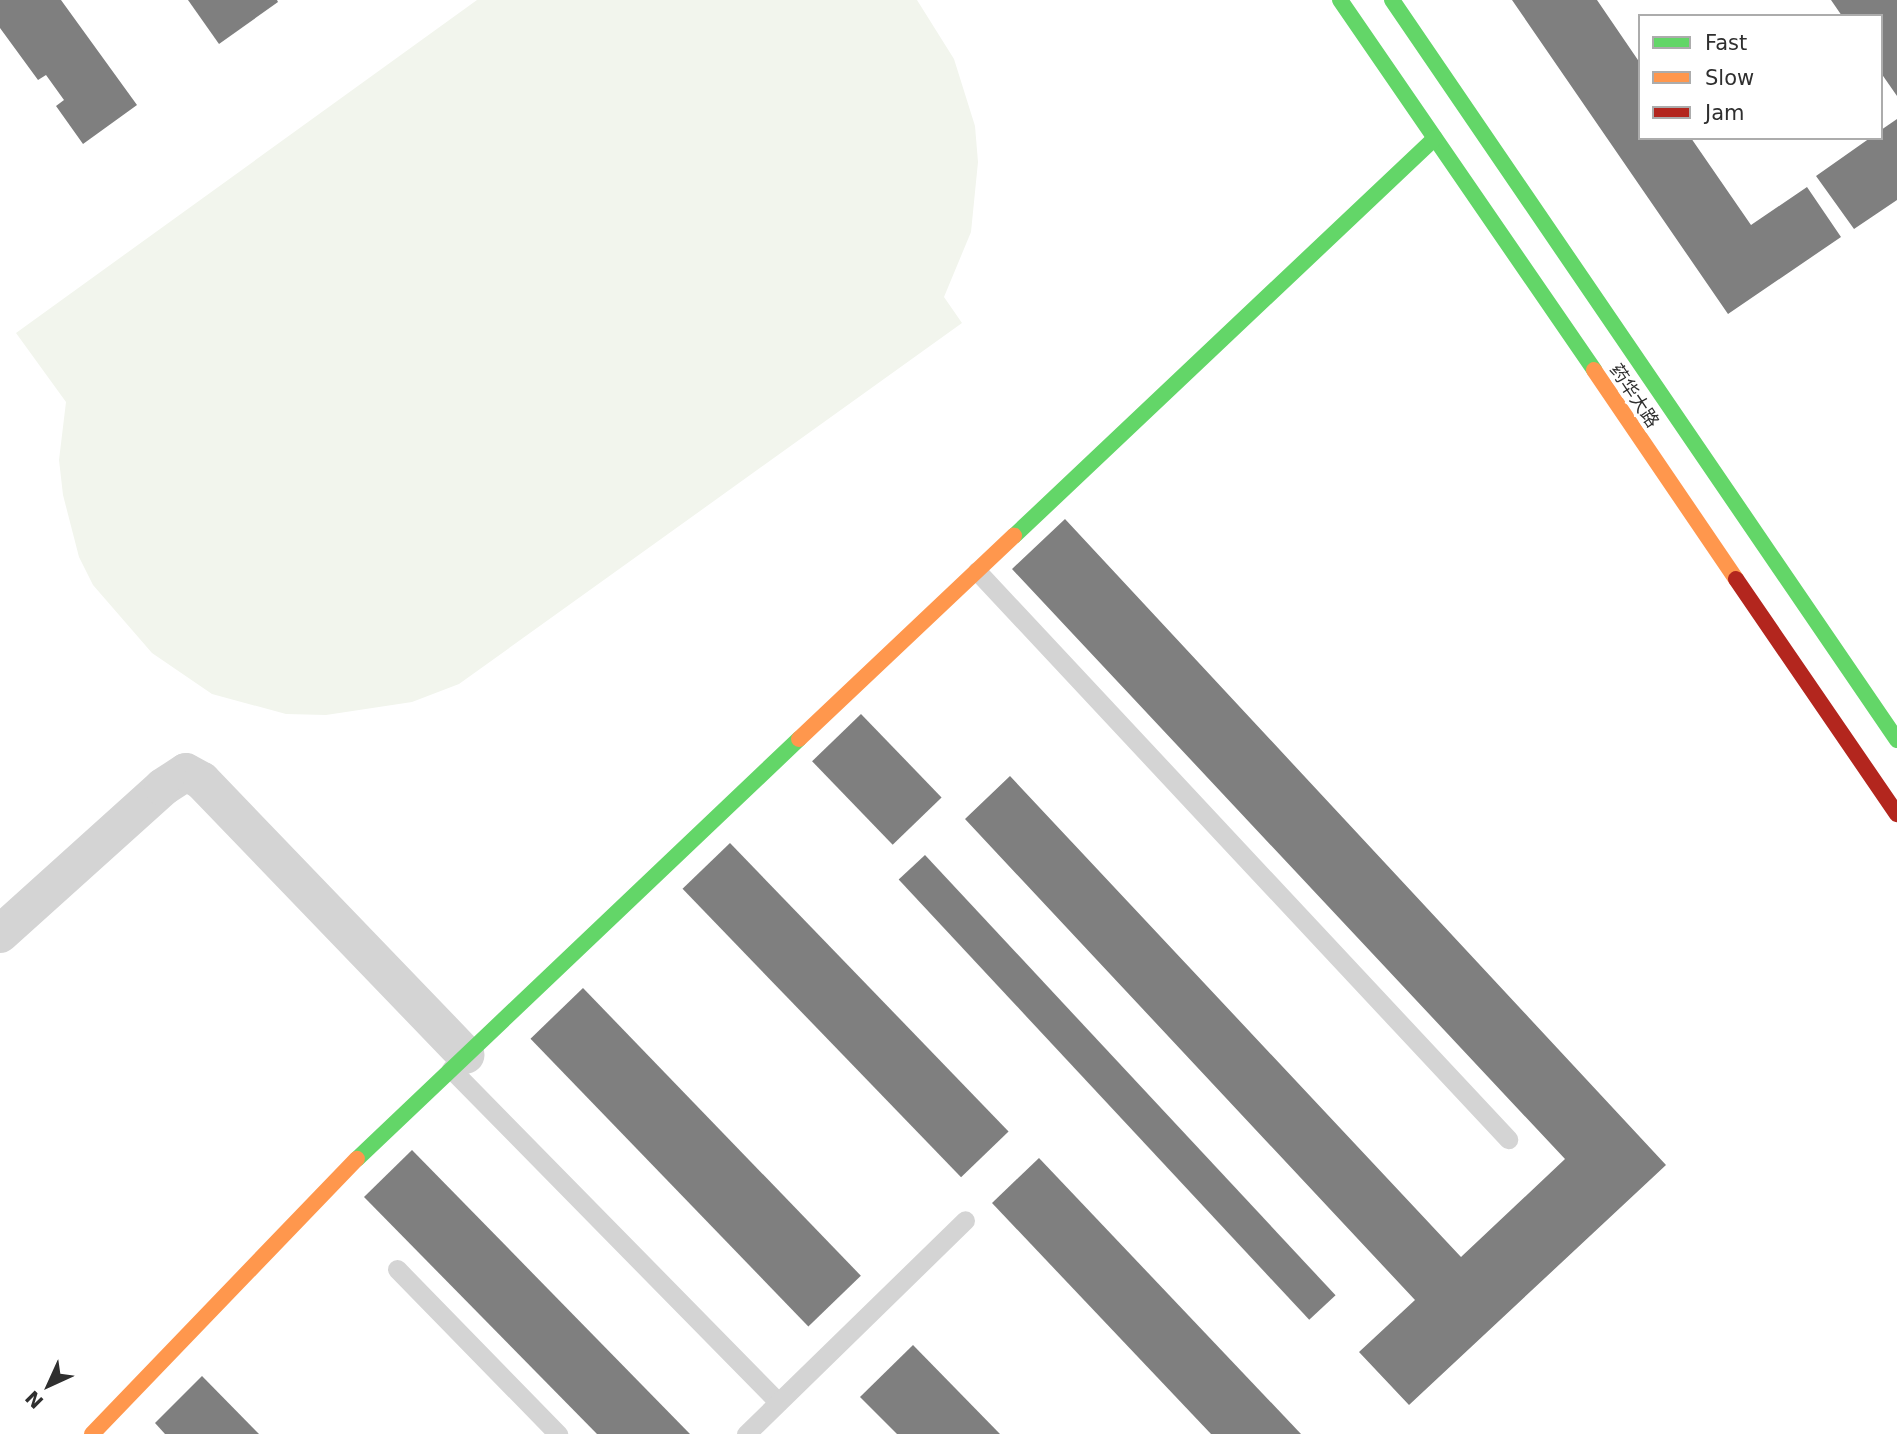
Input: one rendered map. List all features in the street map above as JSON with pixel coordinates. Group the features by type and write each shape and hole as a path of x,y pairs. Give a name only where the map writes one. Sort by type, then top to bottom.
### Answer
{"main road":[{"name":"药华大路","path":"1340,0 1897,814"},
{"name":"药华大路","path":"1392,0 1897,740"},
{"path":"92,1434 367,1148 1434,138"}],"street":[{"path":"0,934 163,787 186,772 202,781 459,1062"}],"lane":[{"path":"977,571 1508,1139"},
{"path":"459,1062 778,1402"},
{"path":"746,1434 965,1220"},
{"path":"397,1269 558,1434"}],"shaded area":[{"path":"477,0 917,0 954,59 975,126 978,162 971,232 944,297 962,323 459,684 412,702 326,715 286,714 212,694 152,653 93,585 79,557 63,495 59,460 66,402 16,333"}],"building":[{"path":"0,0 61,0 137,105 83,144 56,106 64,100 46,75 38,80 0,28"},
{"path":"188,0 277,0 278,2 219,44"},
{"path":"1512,0 1597,0 1638,60 1638,140 1692,140 1751,225 1807,187 1841,237 1728,314"},
{"path":"1831,0 1897,0 1897,96 1883,76 1883,14 1841,14"},
{"path":"1897,119 1897,200 1854,229 1816,176 1867,140 1883,140 1883,129"},
{"path":"1065,519 1666,1165 1409,1405 1359,1352 1415,1300 965,819 1010,776 1461,1257 1565,1159 1012,569"},
{"path":"861,714 942,797 893,845 812,761"},
{"path":"730,843 1009,1131 961,1177 683,889"},
{"path":"925,855 1336,1295 1309,1320 899,880"},
{"path":"583,988 861,1276 808,1326 530,1039"},
{"path":"412,1150 690,1434 597,1434 364,1197"},
{"path":"1039,1158 1301,1434 1211,1434 992,1203"},
{"path":"913,1345 1000,1434 897,1434 860,1397"},
{"path":"202,1376 259,1434 165,1434 155,1423"}],"traffic: fast":[{"path":"1340,0 1594,370"},
{"path":"1392,0 1897,740"},
{"path":"1014,536 1435,138"},
{"path":"357,1159 799,739"}],"traffic: slow":[{"path":"1594,370 1736,579"},
{"path":"799,739 1014,536"},
{"path":"92,1434 357,1159"}],"traffic: jam":[{"path":"1736,579 1897,814"}]}
